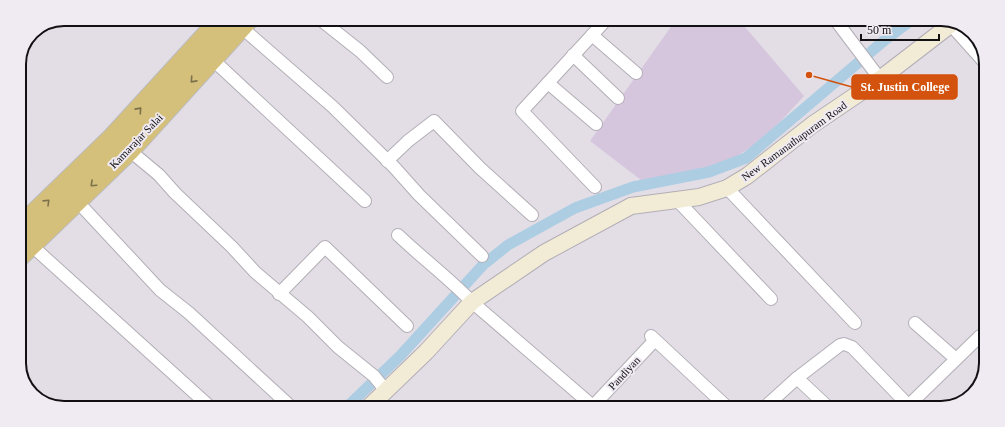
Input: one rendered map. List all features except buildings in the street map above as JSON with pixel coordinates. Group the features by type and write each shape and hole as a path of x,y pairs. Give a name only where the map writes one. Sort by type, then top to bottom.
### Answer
{"highway":[{"name":"Kamarajar Salai","path":"26,239 112,139 216,26"},
{"name":"Kamarajar Salai","path":"26,241 76,200 129,150 212,59 239,26"}],"main road":[{"name":"New Ramanathapuram Road","path":"372,401 380,383 464,294 631,206 699,197 727,188 748,176 875,73 927,42 949,27"}],"street":[{"path":"246,26 333,107 387,161 419,196 482,256"},
{"path":"328,26 387,77"},
{"path":"595,187 522,111 600,26"},
{"path":"840,26 875,73"},
{"path":"958,30 978,54"},
{"path":"592,35 636,73"},
{"path":"573,56 618,98"},
{"path":"212,59 365,201"},
{"path":"548,83 596,124"},
{"path":"387,161 408,141 434,121 480,168 532,215"},
{"path":"129,150 159,175 175,193 279,294 308,317 338,347 380,383"},
{"path":"727,188 855,323"},
{"path":"76,200 160,290 189,313 285,401"},
{"path":"677,200 771,298"},
{"path":"398,235 422,258 588,401"},
{"path":"26,246 203,401"},
{"path":"279,294 325,247 407,326"},
{"path":"914,323 956,359"},
{"path":"915,401 979,337"},
{"name":"Pandiyan","path":"598,401 653,338 721,401"},
{"path":"772,401 797,378 840,345 844,344 852,347 905,401"},
{"path":"797,378 822,401"}],"shaded area":[{"path":"671,26 744,26 804,96 775,127 754,145 729,160 716,166 698,171 641,180 590,141"}],"waterway":[{"path":"353,401 400,356 483,265 508,245 575,208 633,187 709,172 746,158 886,39 904,26"}],"place":[{"name":"St. Justin College","path":"809,75"}]}
